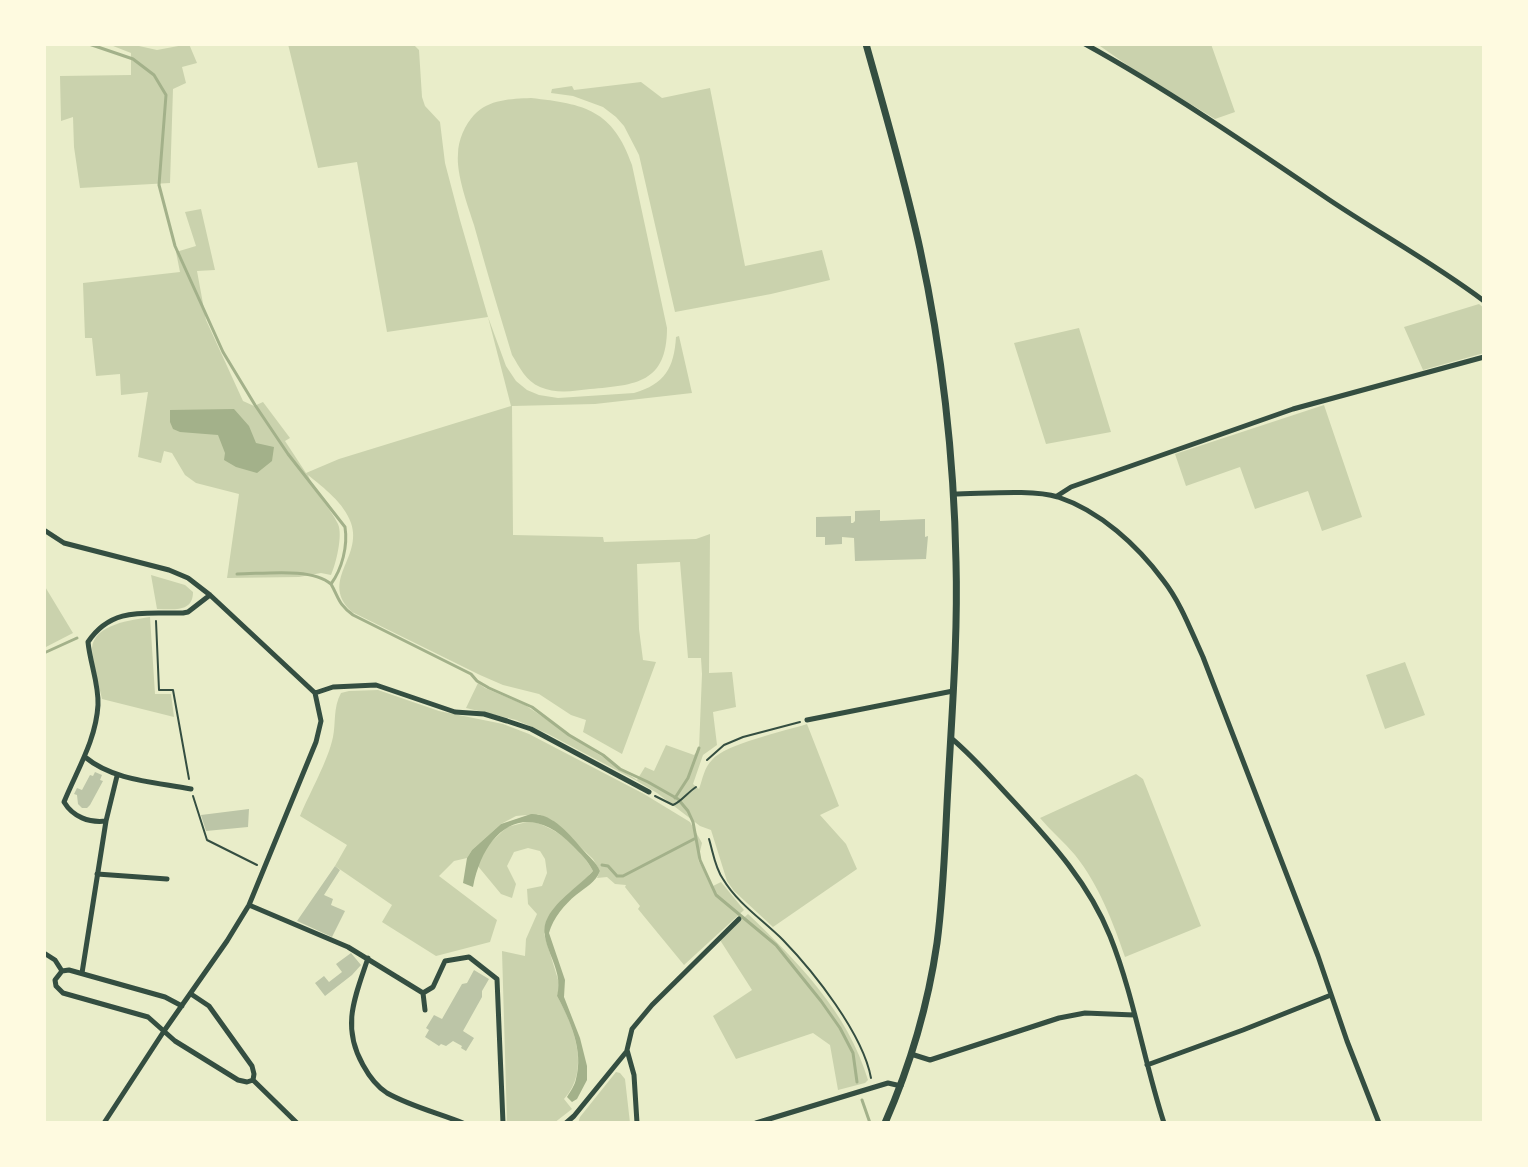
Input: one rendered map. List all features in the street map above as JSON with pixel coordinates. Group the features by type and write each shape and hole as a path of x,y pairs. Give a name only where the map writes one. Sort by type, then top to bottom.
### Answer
{"main road":[{"path":"866,44 902,171 927,283 945,400 956,560 953,691 937,942 926,1002 901,1086 885,1123"}],"street":[{"path":"1085,44 1255,147 1484,301"},
{"path":"1057,497 1071,487 1293,409 1484,357"},
{"path":"952,494 1057,497 1111,526 1138,550 1164,581 1185,616 1203,657 1379,1123"},
{"path":"44,530 64,543 169,570 188,578 315,693 321,721 249,905 104,1123"},
{"path":"106,821 88,820 64,802 85,757 98,706 88,642 102,627 121,615 188,612 210,595"},
{"path":"315,693 333,687 376,685 455,712 484,714 531,729 649,792"},
{"path":"807,720 953,691"},
{"path":"950,738 979,764 1054,845 1101,915 1134,1015 1164,1123"},
{"path":"85,757 98,768 117,776 191,789"},
{"path":"82,973 106,821 117,776"},
{"path":"97,874 167,879"},
{"path":"249,905 348,947 423,993"},
{"path":"566,1123 627,1050 632,1029 652,1005 739,919"},
{"path":"44,953 55,960 62,971"},
{"path":"423,993 433,987 445,961 469,957 497,979 503,1123"},
{"path":"368,958 353,1003 351,1034 355,1051 378,1086 463,1123"},
{"path":"182,1006 165,997 69,970 62,971 55,980 60,991 148,1017 175,1041 238,1080 253,1080"},
{"path":"423,993 425,1010"},
{"path":"191,994 209,1006 252,1066 253,1080"},
{"path":"1147,1065 1331,995"},
{"path":"911,1054 930,1060 1059,1018 1085,1013 1134,1015"},
{"path":"627,1050 634,1075 637,1123"},
{"path":"253,1080 297,1123"},
{"path":"756,1123 888,1083 901,1086"}],"path":[{"path":"155,614 159,690 173,690 191,789 207,840 265,869"},
{"path":"707,760 724,745 743,737 807,720"},
{"path":"649,792 673,805 696,787"},
{"path":"709,839 720,876 734,895 809,968 834,1003 859,1042 873,1087"},
{"path":"745,913 749,909"}],"shaded area":[{"path":"108,44 130,44 157,50 189,44 197,63 182,67 186,83 173,89 170,183 80,188 73,117 61,121 60,76 131,75 131,53"},
{"path":"288,44 413,44 419,50 422,97 425,106 440,122 445,163 488,317 387,332 357,162 318,168"},
{"path":"1211,44 1235,112 1215,119 1100,46"},
{"path":"641,82 662,98 710,88 745,266 822,250 830,280 675,312 639,155 624,126 603,107 573,96 551,93 552,89 572,86 574,90"},
{"path":"531,98 567,103 595,113 616,132 632,165 667,328 661,360 646,378 621,386 571,391 546,389 527,378 512,355 463,190 458,149 465,128 480,110 501,101"},
{"path":"201,209 215,270 197,271 206,320 243,401 254,406 263,402 290,438 285,441 306,473 339,459 511,406 488,317 506,366 516,381 539,395 558,398 634,393 653,385 670,366 676,337 679,336 692,393 595,404 512,406 513,535 603,537 604,542 696,539 710,534 709,673 732,672 736,707 713,712 717,745 703,755 693,784 699,789 709,763 719,754 807,724 839,806 820,815 846,844 857,869 773,927 727,881 711,830 700,826 637,781 548,734 516,720 466,708 478,683 525,705 637,780 645,767 654,771 666,745 694,755 699,749 701,658 688,658 680,562 637,564 643,660 656,662 622,754 583,732 586,720 571,715 539,694 503,685 480,675 352,612 343,601 340,590 340,579 352,547 351,523 339,502 308,475 338,524 338,550 331,575 227,578 239,494 196,483 185,475 172,453 164,451 161,463 138,457 148,392 121,395 120,374 96,376 92,338 85,338 83,283 180,272 176,252 196,246 185,212"},
{"path":"1479,304 1484,308 1484,353 1423,370 1404,327"},
{"path":"1079,328 1111,432 1046,444 1014,343"},
{"path":"1324,405 1362,517 1322,531 1308,491 1255,509 1240,467 1186,486 1175,454"},
{"path":"234,409 249,426 256,443 274,447 272,461 257,473 224,460 225,453 218,435 180,432 173,429 170,422 170,410"},
{"path":"151,575 185,585 193,592 190,604 175,609 157,609"},
{"path":"44,585 73,633 44,648"},
{"path":"150,617 155,694 171,694 174,717 102,699 94,666 92,648 99,633 115,625"},
{"path":"1405,662 1425,715 1385,729 1366,675"},
{"path":"378,690 439,711 503,724 529,734 644,794 690,822 702,843 698,860 713,886 721,882 744,910 684,965 638,909 640,906 626,885 615,884 607,877 597,878 600,871 593,859 552,820 538,814 516,816 501,824 467,858 454,861 439,876 497,920 490,942 436,956 382,922 392,905 335,866 347,845 300,816 331,746 341,693"},
{"path":"1136,774 1143,779 1201,926 1125,957 1091,879 1075,855 1040,818"},
{"path":"531,814 547,817 560,826 600,871 593,882 564,907 549,933 565,980 564,997 587,1066 587,1080 577,1099 572,1102 567,1097 576,1079 577,1047 571,1025 557,996 559,985 547,945 545,926 557,905 593,871 579,852 556,831 524,822 510,826 497,836 487,849 473,887 463,883 467,858 472,850 501,824"},
{"path":"531,821 550,828 567,840 593,871 575,889 544,934 560,986 557,996 574,1034 577,1075 564,1099 572,1109 554,1123 507,1123 502,951 525,956 526,939 537,914 528,904 527,889 542,886 547,873 540,851 528,848 514,852 507,866 516,884 512,898 501,894 477,865 487,846 507,827"},
{"path":"748,914 785,950 834,1010 859,1055 868,1080 865,1083 838,1090 830,1045 813,1033 736,1059 713,1016 752,990 720,940"},
{"path":"616,1072 625,1079 630,1123 578,1123 580,1117"}],"building":[{"path":"880,510 880,521 925,519 925,537 928,536 926,559 855,561 854,538 842,537 842,544 825,545 825,537 816,537 816,517 851,516 853,523 855,511"},
{"path":"95,772 102,775 100,780 103,781 90,805 82,808 74,794 77,788 82,790"},
{"path":"249,809 248,827 206,831 201,815"},
{"path":"335,866 340,870 324,895 333,899 331,905 345,911 332,937 297,921"},
{"path":"351,953 361,965 325,996 315,983 324,976 329,982 342,972 336,964"},
{"path":"474,970 489,979 463,1031 474,1038 466,1051 453,1041 439,1046 425,1037 429,1030 426,1028 434,1015 442,1019"}],"waterway":[{"path":"89,44 133,59 154,75 166,95 159,185 175,246 223,352 255,405 288,454 345,527 343,557 331,584"},
{"path":"237,574 299,573 331,584"},
{"path":"331,584 342,604 353,615 471,674 489,688 532,707 620,769 678,799 693,822 700,860 716,895 776,945 821,1001 853,1053 857,1082"},
{"path":"44,653 77,638"},
{"path":"675,798 688,778 699,748"},
{"path":"602,865 608,866 617,876 623,876 696,838"},
{"path":"862,1100 870,1123"}]}
